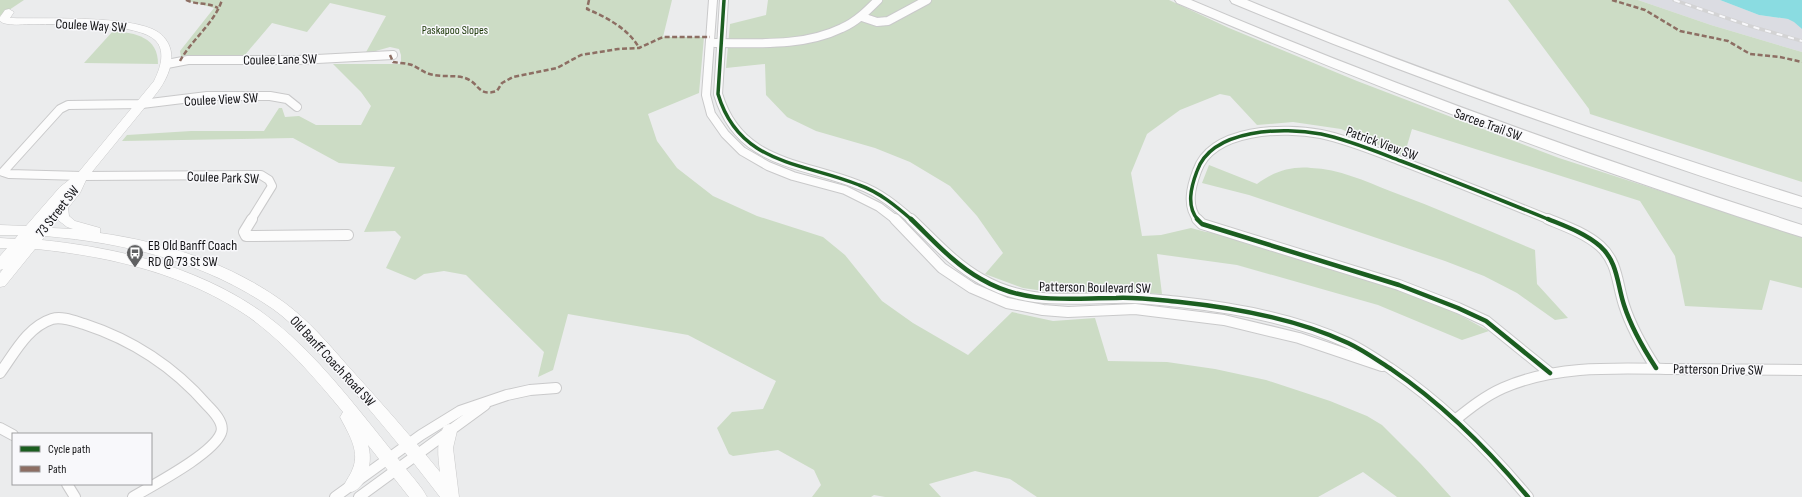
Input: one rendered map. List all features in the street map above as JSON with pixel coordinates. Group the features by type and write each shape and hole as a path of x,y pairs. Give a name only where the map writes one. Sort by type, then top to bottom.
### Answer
{"highway":[{"name":"Sarcee Trail SW","path":"1181,0 1303,53 1444,108 1586,159 1802,231"},
{"name":"Sarcee Trail SW","path":"1236,0 1340,43 1501,103 1691,168 1802,203"}],"main road":[{"name":"Coulee Way SW","path":"9,12 4,19 7,21 132,26 153,34 158,38 167,53 167,64"},
{"path":"82,176 159,82 167,64"},
{"name":"73 Street SW","path":"30,237 41,232 62,209 76,190 82,176"},
{"name":"73 Street SW","path":"0,282 64,190 82,176"},
{"path":"62,209 63,218 71,224 136,245"},
{"name":"Old Banff Coach Road SW","path":"0,230 123,258 176,274 221,294 265,321 284,337 315,370 419,497"},
{"name":"Old Banff Coach Road SW","path":"41,232 85,236 136,245 212,269 243,284 280,307 306,328 412,449 450,497"},
{"name":"Old Banff Coach Road SW","path":"0,243 17,243 30,237"},
{"name":"73 Street SW","path":"0,265 17,243"},
{"path":"340,400 363,452 364,462 355,491"},
{"path":"449,431 445,448 450,497"}],"street":[{"name":"Patterson Boulevard SW","path":"713,0 706,95 711,114 724,134 742,151 768,166 793,176 824,183 866,199 892,216 936,263 956,279 986,295 1007,303 1031,309 1057,312 1135,309 1224,320 1299,338 1390,369"},
{"name":"Patterson Boulevard SW","path":"724,0 718,81 719,96 725,115 736,130 756,147 778,160 861,185 900,208 945,254 969,273 1000,288 1045,299 1071,300 1126,298 1193,303 1242,312 1340,340 1363,350 1423,391 1498,462 1528,497"},
{"path":"709,43 776,44 801,42 831,34 862,17 878,0"},
{"path":"862,17 877,22 888,21 927,0"},
{"name":"Coulee Lane SW","path":"167,64 188,60 298,60 392,55"},
{"name":"Coulee View SW","path":"82,176 9,174 3,172 60,109 68,105 142,104 207,96 270,96 287,99 297,107"},
{"path":"724,134 736,130"},
{"name":"Patrick View SW","path":"1550,373 1486,321 1458,308 1399,285 1202,224 1194,218 1191,205 1194,175 1200,165 1215,149 1238,136 1266,131 1307,131 1330,136 1362,147 1575,230 1600,246 1612,259 1627,312 1642,346 1656,368"},
{"name":"Coulee Park SW","path":"82,176 260,175 268,180 272,186 244,232 246,236 348,235"},
{"path":"853,194 861,185"},
{"path":"0,373 37,326 51,319 65,318 108,332 127,341 166,364 188,383 203,400 220,423 222,432 206,450 152,485"},
{"name":"Patterson Drive SW","path":"1455,420 1488,395 1518,382 1550,373 1594,368 1802,370"},
{"path":"412,449 449,431 489,403 507,395 530,390 556,388"},
{"path":"335,497 355,491 392,465 460,411 473,406 489,403"},
{"path":"0,428 12,434"},
{"path":"68,485 75,497"},
{"path":"133,497 152,485"}],"shaded area":[{"path":"1638,0 1720,0 1759,15 1788,19 1794,21 1802,29 1802,52 1711,25"}],"green space":[{"path":"0,0 24,0 0,16"},
{"name":"Paskapoo Slopes","path":"185,0 672,0 663,37 704,37 699,93 648,114 657,141 677,168 713,196 757,216 823,237 845,255 882,301 913,323 968,355 1012,312 1053,321 1095,318 1108,361 1167,362 1215,369 1266,380 1330,401 1367,416 1382,425 1451,497 1397,497 1363,472 1318,497 1037,497 1010,479 975,471 929,484 941,497 885,497 874,495 871,497 812,497 821,485 814,470 778,450 733,456 729,454 717,428 732,412 763,409 776,381 688,335 568,314 553,370 538,377 544,352 466,275 444,271 424,274 415,280 386,268 401,237 395,231 364,232 395,167 339,163 293,138 122,141 127,135 191,131 264,131 279,108 282,108 285,117 299,116 316,125 361,125 371,106 361,92 333,64 401,64 399,49 390,47 365,54 386,16 330,3 307,32 272,23 244,56 181,57 180,51 214,8"},
{"path":"768,0 1169,0 1229,28 1357,81 1559,158 1802,237 1802,288 1770,280 1762,310 1685,306 1675,256 1640,201 1412,129 1404,156 1341,129 1293,122 1257,125 1230,96 1220,94 1180,110 1147,134 1131,173 1142,236 1161,235 1191,228 1216,233 1402,290 1450,310 1489,331 1462,340 1378,305 1237,265 1157,254 1162,294 1113,291 1072,295 1023,288 985,274 1003,253 977,216 950,186 910,162 875,148 816,131 787,117 766,95 765,64 726,68 730,24 766,15"},
{"path":"1508,0 1638,0 1711,25 1802,52 1802,182 1590,114 1589,109"},
{"path":"113,31 137,35 150,42 157,55 158,64 84,63"},
{"path":"1209,165 1257,184 1276,173 1296,168 1321,169 1342,173 1427,205 1535,250 1537,284 1568,318 1555,320 1517,293 1484,276 1445,261 1249,195 1202,183"}],"water":[{"path":"1720,0 1802,0 1802,29 1788,19 1759,15"}],"railway":[{"path":"1674,0 1750,26 1802,41"}],"marked path":[{"path":"186,0 194,3 211,5 218,8"},
{"path":"180,61 188,47 217,14 222,0"},
{"path":"589,0 587,9 607,17 635,40 639,48"},
{"path":"1612,0 1645,10 1680,31 1728,41 1750,54 1780,57 1802,62"},
{"path":"390,55 393,62 412,65 419,70 433,75 465,78 472,82 480,91 490,93 497,91 502,83 513,77 557,68 581,55 618,49 639,48 663,37 710,37"}],"cycle path":[{"path":"724,0 718,94 722,108 728,120 736,131 757,148 794,166 851,182 869,189 888,200 904,213 948,255 964,268 982,280 1002,289 1032,297 1063,300 1121,298 1208,305 1289,322 1348,343 1366,353 1439,404 1479,442 1528,497"},
{"path":"1550,373 1486,321 1458,308 1399,285 1202,224 1197,220 1191,206 1193,183 1199,166 1209,154 1222,144 1238,137 1256,133 1292,130 1321,134 1372,150 1575,230 1600,246 1615,266 1624,305 1642,346 1656,368"}],"place":[{"name":"EB Old Banff Coach RD @ 73 St SW","path":"135,268"}]}
